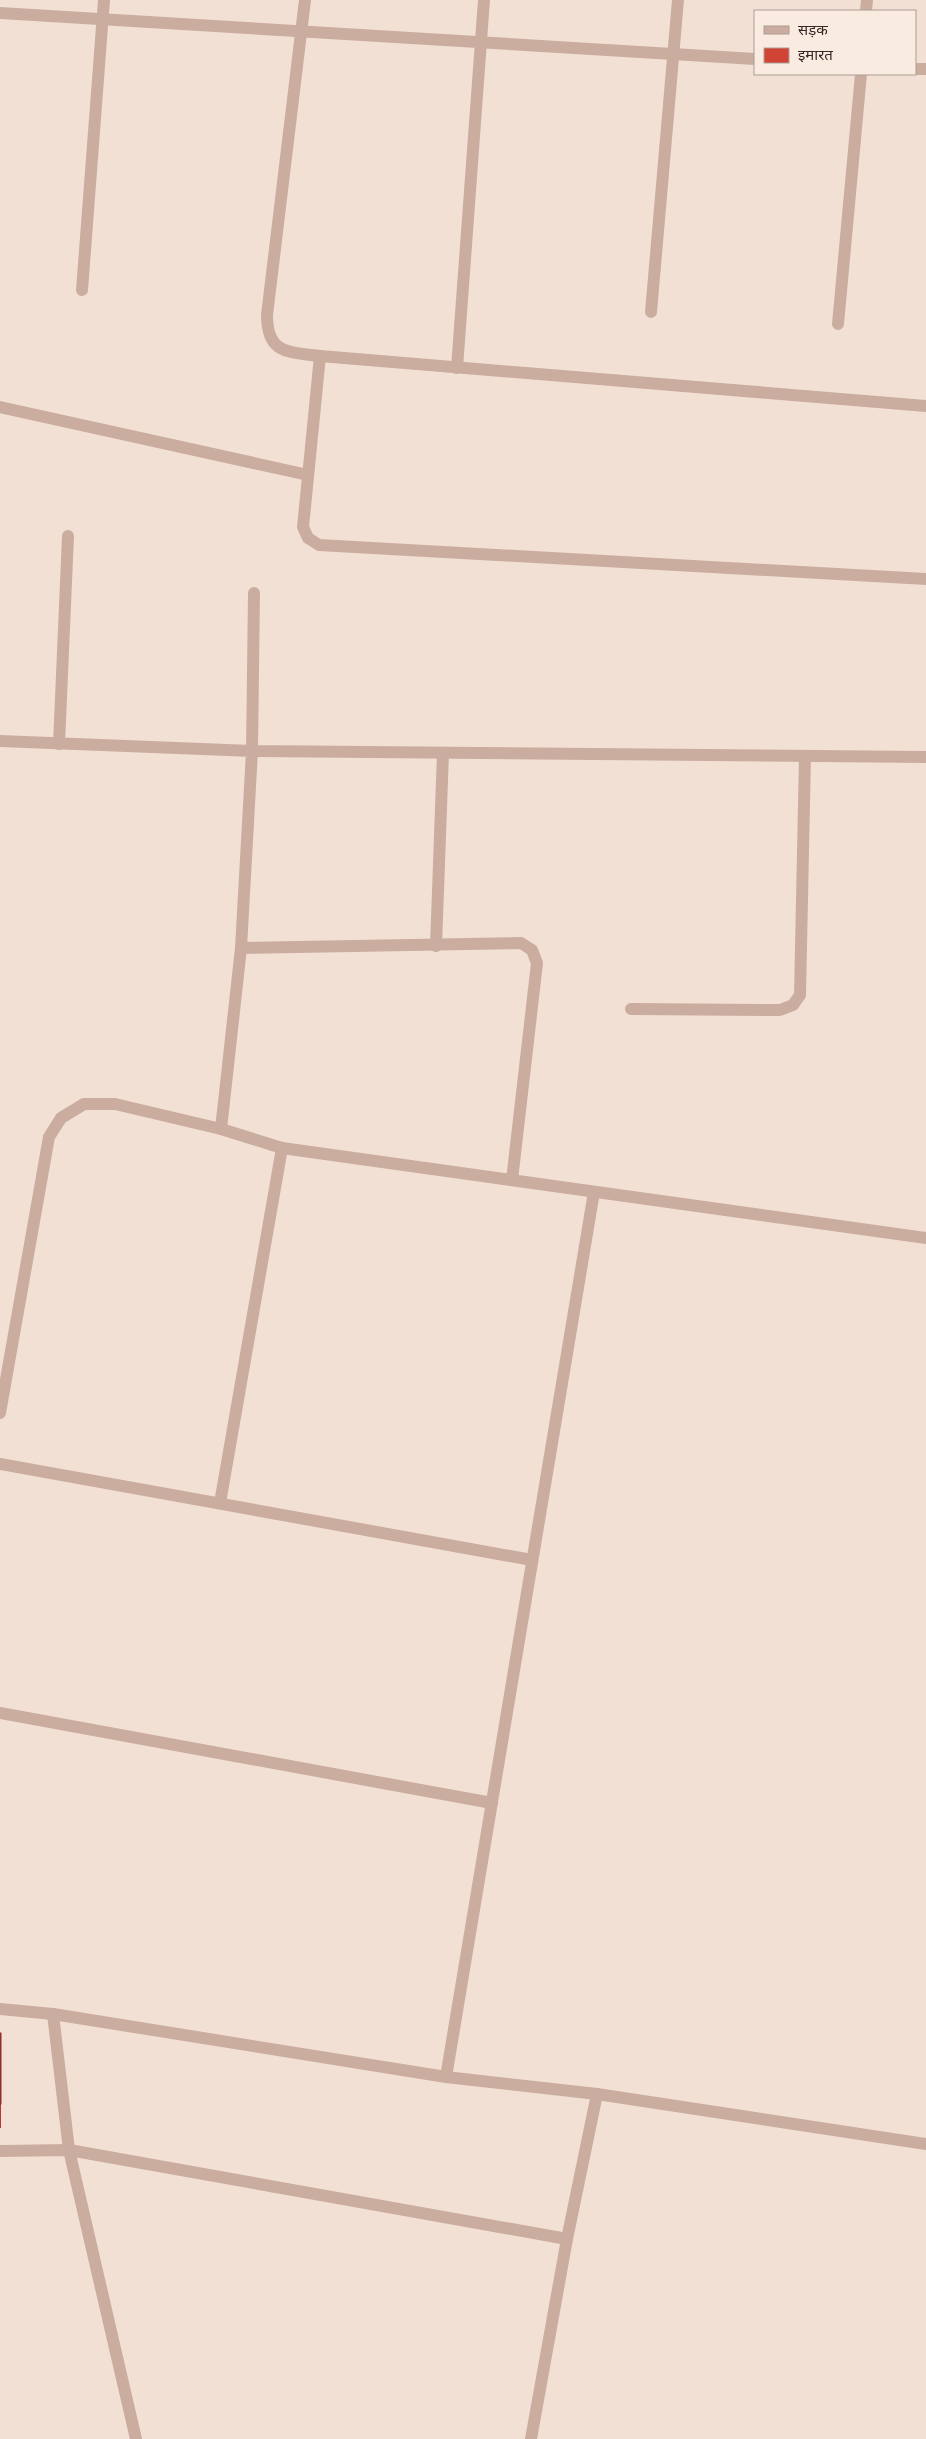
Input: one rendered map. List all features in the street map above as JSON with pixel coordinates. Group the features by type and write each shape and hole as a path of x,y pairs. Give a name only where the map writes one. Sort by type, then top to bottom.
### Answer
{"street":[{"path":"82,290 104,0"},
{"path":"305,0 303,31 267,315 267,333 275,345 288,352 320,356 926,406"},
{"path":"457,368 484,0"},
{"path":"651,312 675,54 678,0"},
{"path":"0,12 754,59"},
{"path":"838,324 861,75"},
{"path":"320,356 303,527 308,538 319,545 926,579"},
{"path":"0,407 133,438 308,475"},
{"path":"59,744 68,536"},
{"path":"221,1129 241,948 252,751 254,593"},
{"path":"0,742 252,751 926,757"},
{"path":"436,946 443,753"},
{"path":"631,1009 780,1010 793,1005 800,995 805,756"},
{"path":"241,948 521,943 532,950 537,963 512,1180"},
{"path":"0,1413 6,1348 49,1137 61,1118 84,1104 115,1104 221,1129 282,1148 926,1238"},
{"path":"220,1504 282,1148"},
{"path":"446,2076 594,1192"},
{"path":"0,1464 532,1560"},
{"path":"0,1713 492,1803"},
{"path":"0,2009 54,2014 446,2076 596,2094 926,2144"},
{"path":"54,2014 69,2150 136,2439"},
{"path":"531,2439 567,2239 596,2094"},
{"path":"0,2151 69,2150 567,2239"}],"building":[{"path":"1,2033 1,2104 0,2104"}]}
